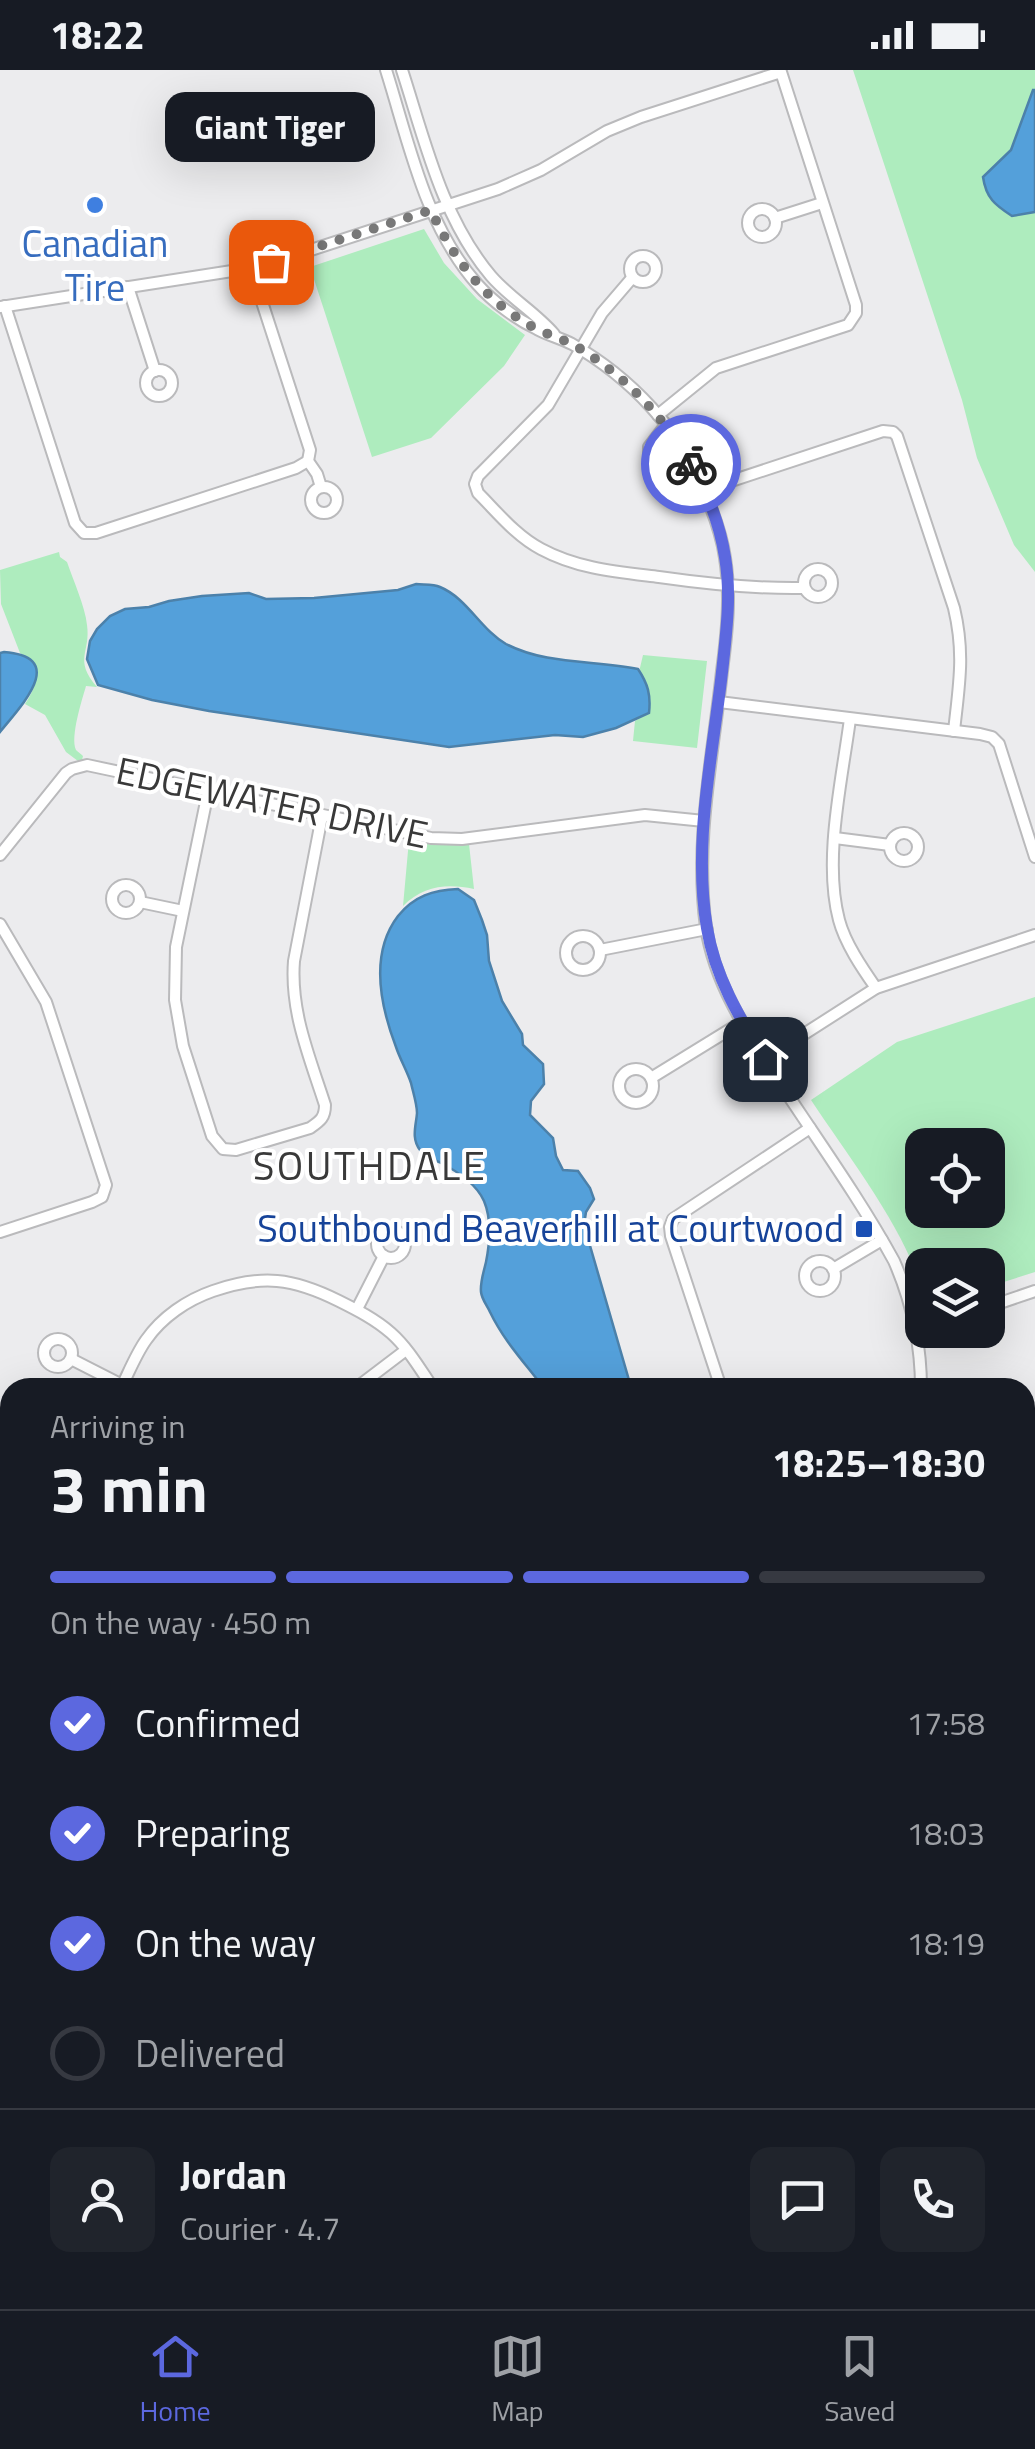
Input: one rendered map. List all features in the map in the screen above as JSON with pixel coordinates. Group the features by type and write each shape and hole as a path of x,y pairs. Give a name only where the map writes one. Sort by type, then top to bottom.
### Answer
{"street":[{"path":"386,70 431,210 458,259 479,286 517,318 581,350 634,389 658,415 704,490 721,538 728,617 704,821 702,874 707,929 718,976 742,1022 882,1240 905,1288"},
{"path":"402,70 447,205 470,250 505,292 555,335"},
{"path":"308,461 114,527 84,533 75,523 2,307 251,268 498,188 624,124 781,72 856,305 853,319 838,328 716,368 658,415"},
{"path":"775,218 822,203"},
{"path":"251,268 310,450 308,461 321,487"},
{"path":"632,278 609,302 548,405 478,476 478,493 537,547 588,568 727,586 804,588"},
{"path":"128,287 155,370"},
{"path":"665,426 649,446 648,458 657,468 690,462"},
{"path":"704,490 872,435 893,432 898,436 961,635 954,731"},
{"path":"719,702 992,737 999,744 1035,857"},
{"path":"850,719 832,863 834,898 840,924 876,988"},
{"name":"EDGEWATER DRIVE","path":"0,855 66,773 78,766 95,766 446,840 645,815 704,821"},
{"path":"208,792 174,972 178,1027 215,1143 222,1149 236,1150 310,1128 325,1114 299,1022 292,980 322,816"},
{"path":"835,838 890,845"},
{"path":"140,902 183,910"},
{"path":"0,924 46,1002 106,1185 102,1197 92,1202 0,1232"},
{"path":"600,950 707,929"},
{"path":"765,1059 876,988 1035,935"},
{"path":"651,1078 742,1022"},
{"path":"718,1378 670,1227 673,1219 810,1128"},
{"path":"833,1269 882,1240"},
{"path":"357,1309 384,1256"},
{"path":"125,1378 147,1339 168,1316 185,1304 243,1282 288,1282 311,1287 357,1309 393,1335 426,1378"},
{"path":"1005,1301 1035,1291"},
{"path":"920,1348 921,1378"},
{"path":"369,1378 406,1350"},
{"path":"70,1359 106,1378"}],"green space":[{"path":"853,70 1035,70 1035,572 1014,545 977,458 962,400"},
{"path":"424,229 444,263 477,299 525,335 504,366 431,438 372,457 310,267"},
{"path":"59,552 67,562 84,610 88,635 84,662 97,687 86,686 79,709 75,744 83,756 78,761 66,752 45,715 25,704 33,690 35,670 20,653 1,604 0,570"},
{"path":"643,655 707,661 697,748 633,741 635,721 649,712 645,680 639,672"},
{"path":"409,840 438,845 469,844 474,889 436,888 403,906"},
{"path":"1035,997 1035,1272 1005,1282 1005,1248 905,1248 811,1100 897,1042"}],"water":[{"path":"1033,90 1035,212 1012,216 992,200 983,177 1011,150"},
{"path":"416,584 450,592 497,638 521,651 638,669 648,690 649,713 583,737 555,735 449,747 152,700 98,685 87,659 97,629 110,616 125,609 202,596 249,593 266,599 314,598 398,590"},
{"path":"0,653 24,656 34,663 37,673 27,697 0,732"},
{"path":"458,889 474,900 487,935 489,961 502,1001 522,1034 523,1045 543,1064 544,1084 531,1101 530,1115 553,1138 563,1170 578,1171 590,1188 594,1199 584,1225 628,1378 536,1378 502,1332 482,1295 490,1231 481,1195 452,1169 424,1154 416,1141 416,1102 385,1014 380,963 389,931 398,916 411,903 440,891"}],"way so far":[{"path":"271,262 431,210 458,259 479,286 517,318 581,350 634,389 658,415 691,464"}],"place":[{"name":"Canadian Tire","path":"95,205"},
{"name":"Giant Tiger","path":"271,262"},
{"name":"Southbound Beaverhill at Courtwood","path":"864,1229"}],"district":[{"name":"SOUTHDALE","path":"370,1166"}],"route":[{"path":"691,464 721,538 728,617 704,821 702,874 707,929 718,976 765,1059"}]}
